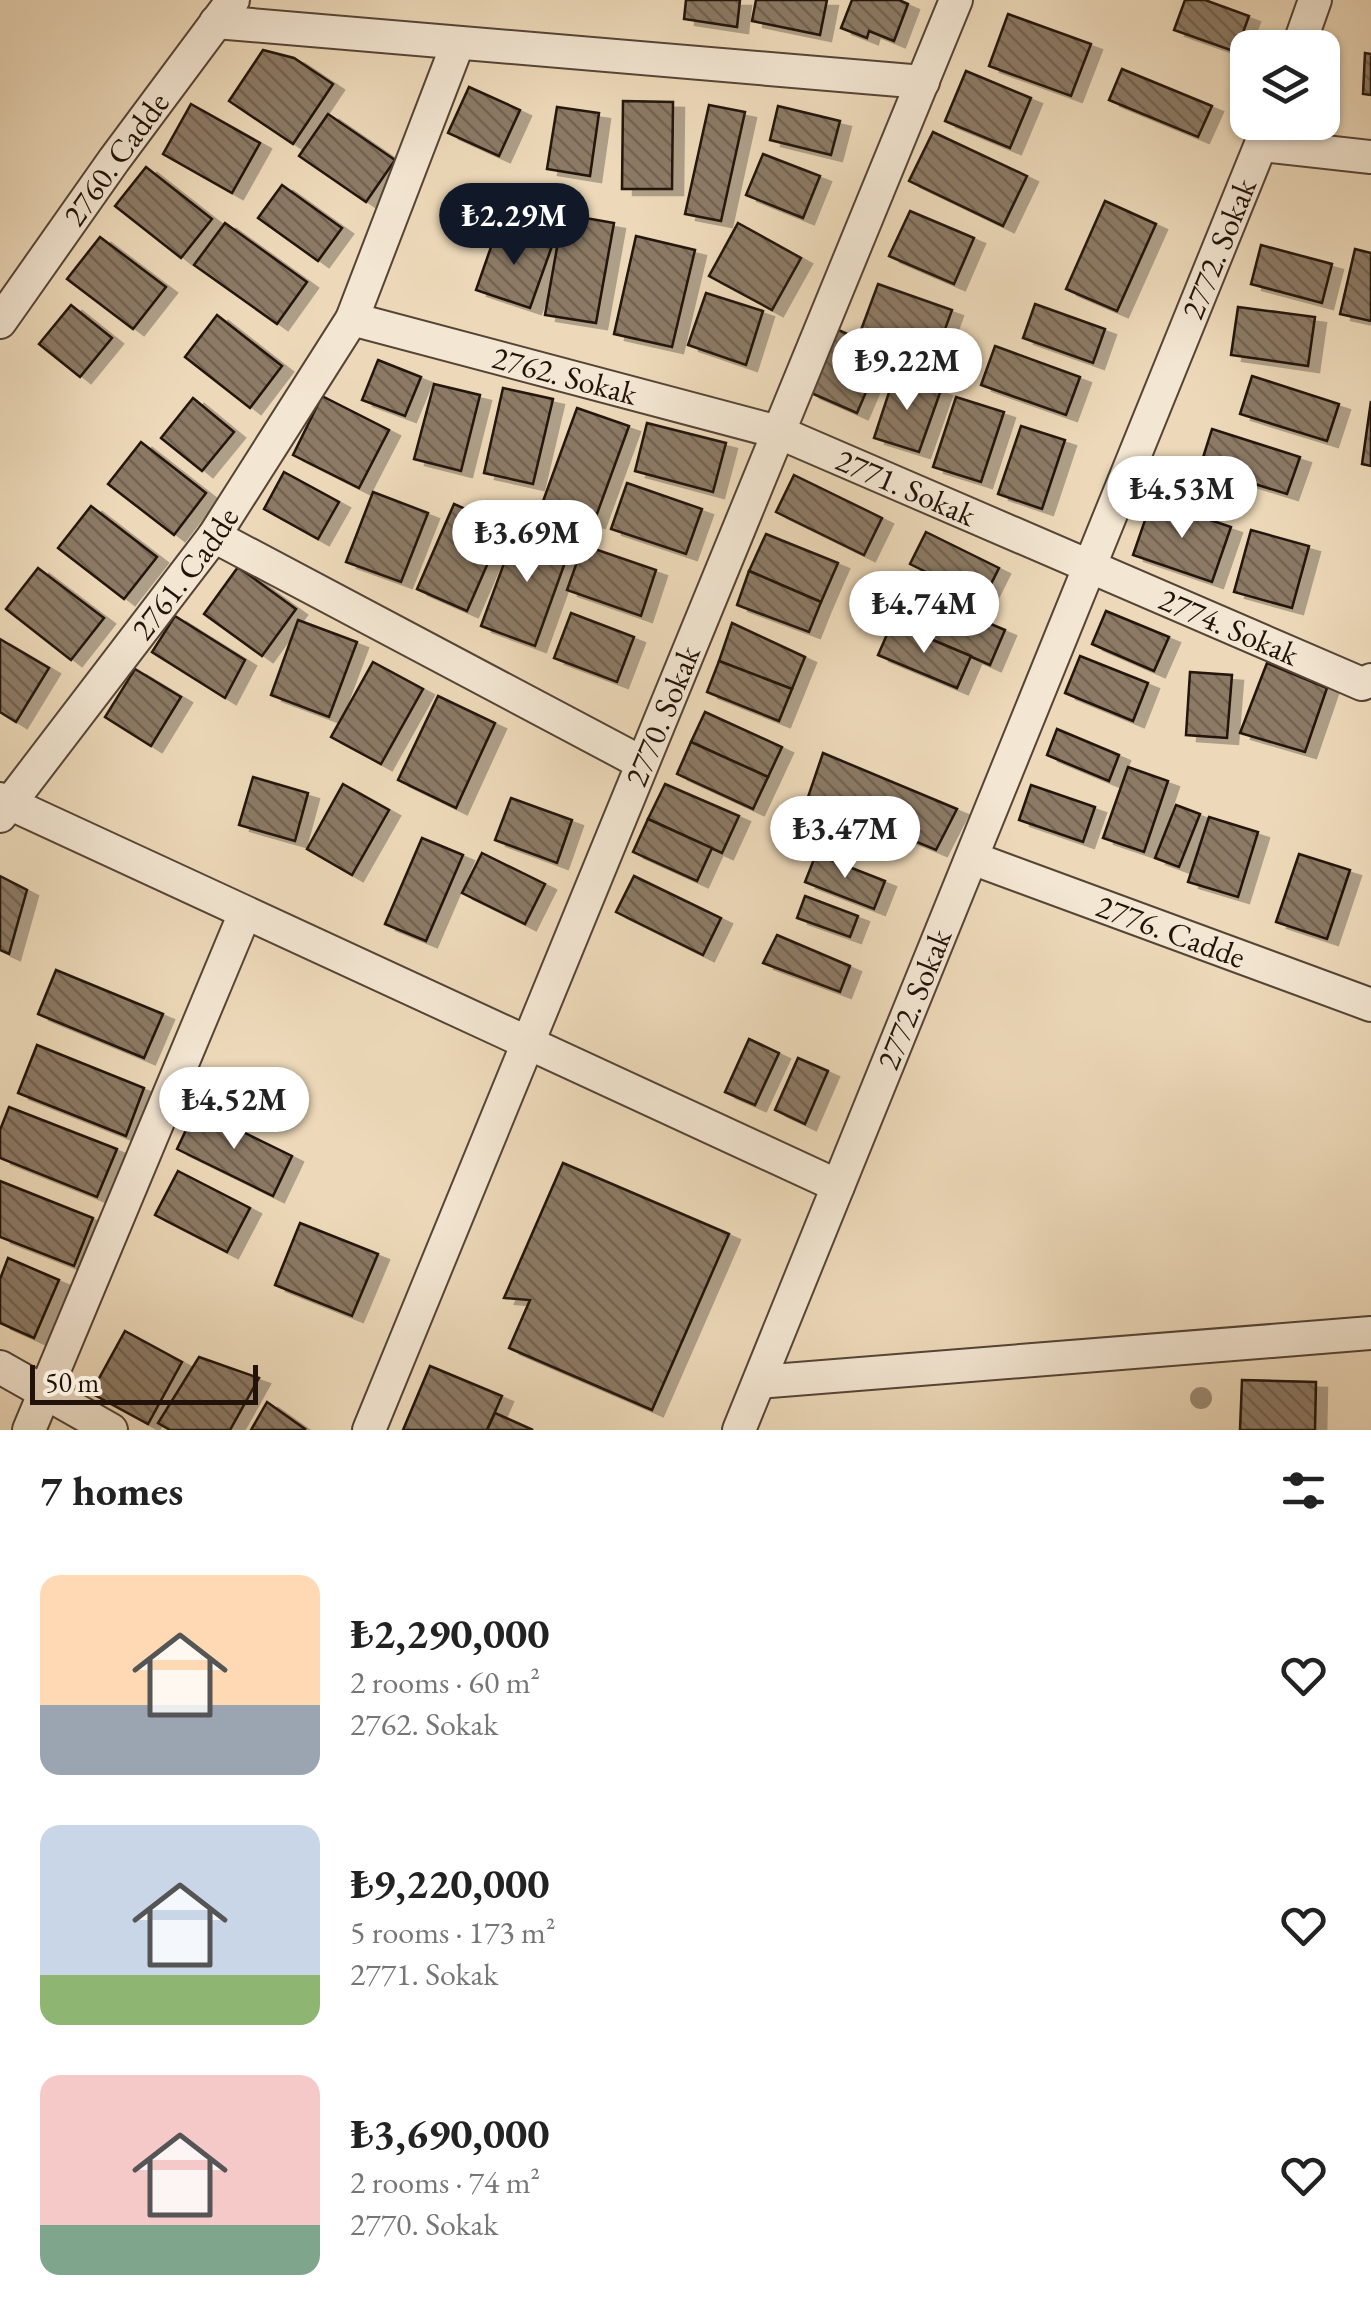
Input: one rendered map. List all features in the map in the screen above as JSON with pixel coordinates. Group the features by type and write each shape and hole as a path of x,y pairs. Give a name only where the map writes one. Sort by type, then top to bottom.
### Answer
{"street":[{"name":"2770. Sokak","path":"369,1430 956,0"},
{"path":"1304,30 1315,0"},
{"path":"225,11 458,43 923,82"},
{"name":"2760. Cadde","path":"0,322 225,11"},
{"name":"2761. Cadde","path":"4,806 214,536 352,319 458,43"},
{"name":"2772. Sokak","path":"739,1430 1264,140"},
{"path":"1292,140 1371,158"},
{"name":"2762. Sokak","path":"352,319 778,432"},
{"name":"2771. Sokak","path":"778,432 1091,566"},
{"path":"214,536 642,763"},
{"name":"2774. Sokak","path":"1091,566 1362,684 1371,680"},
{"path":"4,806 245,912 838,1186"},
{"name":"2776. Cadde","path":"972,858 1371,1005"},
{"path":"28,1430 245,912"},
{"path":"758,1382 1371,1332"},
{"path":"0,1368 111,1430"}],"building":[{"path":"686,0 740,0 737,27 684,19"},
{"path":"756,0 827,0 820,35 752,21"},
{"path":"852,0 899,0 908,4 894,41 869,31 867,38 841,28"},
{"path":"1185,0 1205,0 1249,16 1244,30 1230,30 1230,50 1174,30"},
{"path":"1008,14 1091,44 1071,96 989,66"},
{"path":"263,50 294,58 333,84 293,144 229,101"},
{"path":"1365,53 1371,54 1371,95 1363,94"},
{"path":"1122,69 1212,106 1198,137 1109,100"},
{"path":"966,71 1031,98 1010,148 945,121"},
{"path":"469,87 520,110 499,156 448,133"},
{"path":"623,101 673,102 672,189 622,189"},
{"path":"191,104 260,143 232,193 163,154"},
{"path":"709,105 745,112 721,221 685,214"},
{"path":"778,106 840,121 831,155 770,140"},
{"path":"557,107 599,113 590,176 547,169"},
{"path":"328,114 395,160 366,202 299,156"},
{"path":"933,132 1027,176 1003,226 909,181"},
{"path":"763,154 820,176 803,218 746,195"},
{"path":"146,167 212,219 181,258 115,206"},
{"path":"282,185 342,228 318,261 258,218"},
{"path":"1105,201 1156,224 1117,311 1066,289"},
{"path":"910,211 974,238 954,284 889,256"},
{"path":"563,214 614,223 596,323 545,315"},
{"path":"225,223 307,282 277,324 194,265"},
{"path":"738,223 801,258 772,310 709,276"},
{"path":"498,227 552,246 530,308 476,290"},
{"path":"636,236 695,250 672,347 614,334"},
{"path":"100,237 166,287 133,329 67,279"},
{"path":"1261,245 1332,264 1322,303 1251,284"},
{"path":"1355,249 1371,253 1371,321 1340,314"},
{"path":"878,284 952,310 935,357 861,330"},
{"path":"706,293 763,311 746,365 688,345"},
{"path":"1035,304 1105,329 1093,363 1023,338"},
{"path":"71,305 112,338 80,377 39,344"},
{"path":"1238,307 1315,317 1308,366 1231,355"},
{"path":"217,315 282,366 250,408 185,357"},
{"path":"836,329 884,350 857,413 809,392"},
{"path":"995,346 1080,377 1066,415 981,385"},
{"path":"378,360 421,377 405,416 362,400"},
{"path":"895,374 941,390 919,452 874,438"},
{"path":"1252,376 1339,404 1327,441 1240,414"},
{"path":"434,384 480,395 461,471 414,459"},
{"path":"503,388 553,399 533,484 484,473"},
{"path":"322,396 389,430 359,488 293,455"},
{"path":"956,397 1004,412 981,482 933,467"},
{"path":"193,398 234,432 202,471 161,438"},
{"path":"1371,401 1371,466 1362,464"},
{"path":"577,408 629,426 594,522 542,504"},
{"path":"647,423 726,443 713,492 635,471"},
{"path":"1021,426 1065,440 1042,509 998,494"},
{"path":"1212,429 1300,457 1287,494 1200,467"},
{"path":"141,442 206,493 174,535 108,484"},
{"path":"284,472 339,502 318,539 264,509"},
{"path":"794,475 882,518 864,555 776,512"},
{"path":"627,483 702,509 686,554 611,529"},
{"path":"373,492 428,513 401,582 346,562"},
{"path":"1152,500 1231,527 1212,582 1133,555"},
{"path":"454,504 504,526 467,611 417,589"},
{"path":"91,506 157,557 124,599 58,548"},
{"path":"518,525 572,543 535,646 481,626"},
{"path":"1251,530 1309,546 1292,608 1234,592"},
{"path":"926,532 999,568 983,600 910,564"},
{"path":"766,534 838,563 821,602 749,571"},
{"path":"583,545 656,570 641,616 567,590"},
{"path":"238,567 296,609 262,656 204,614"},
{"path":"38,568 104,618 71,660 6,609"},
{"path":"749,571 821,602 809,632 737,605"},
{"path":"934,600 1005,630 990,665 919,634"},
{"path":"1106,611 1169,637 1154,671 1092,644"},
{"path":"571,613 634,637 617,682 554,658"},
{"path":"175,616 245,660 225,698 152,652"},
{"path":"298,620 357,642 329,717 271,695"},
{"path":"732,623 805,657 792,689 719,661"},
{"path":"892,623 971,656 957,688 878,655"},
{"path":"0,639 49,668 16,722 0,712"},
{"path":"1080,656 1148,683 1133,721 1065,693"},
{"path":"719,661 792,689 779,721 707,692"},
{"path":"373,662 423,689 381,764 331,737"},
{"path":"1267,663 1327,688 1305,752 1240,733"},
{"path":"135,669 181,697 151,746 105,717"},
{"path":"1190,672 1232,675 1227,738 1186,735"},
{"path":"438,696 495,723 456,808 398,780"},
{"path":"705,712 782,747 768,777 691,742"},
{"path":"1057,729 1119,755 1109,781 1047,755"},
{"path":"691,742 768,777 753,809 677,774"},
{"path":"823,753 957,809 936,850 808,797"},
{"path":"1128,767 1168,781 1144,852 1103,838"},
{"path":"253,777 308,793 295,841 239,825"},
{"path":"343,784 389,810 352,875 307,849"},
{"path":"665,784 739,816 722,853 648,819"},
{"path":"1031,785 1095,807 1083,842 1019,820"},
{"path":"511,798 572,820 557,863 495,840"},
{"path":"1176,805 1200,814 1179,867 1155,858"},
{"path":"1209,817 1258,832 1238,897 1188,882"},
{"path":"648,819 712,848 697,881 633,852"},
{"path":"422,838 463,855 426,941 385,924"},
{"path":"482,853 545,884 525,924 462,893"},
{"path":"816,854 885,881 874,909 805,882"},
{"path":"1299,854 1350,870 1327,939 1276,922"},
{"path":"0,876 27,890 9,954 0,950"},
{"path":"634,876 721,918 703,955 616,912"},
{"path":"805,896 858,916 850,937 797,918"},
{"path":"777,935 850,966 840,992 763,963"},
{"path":"56,970 163,1014 144,1058 38,1014"},
{"path":"749,1039 779,1053 755,1105 725,1092"},
{"path":"37,1045 144,1088 126,1136 18,1093"},
{"path":"798,1058 828,1071 805,1124 775,1110"},
{"path":"9,1107 117,1149 97,1197 0,1158 0,1130"},
{"path":"196,1109 292,1156 273,1196 177,1149"},
{"path":"563,1163 729,1234 652,1410 509,1348 530,1300 504,1298"},
{"path":"178,1171 250,1208 227,1252 155,1215"},
{"path":"0,1181 93,1218 74,1266 0,1237"},
{"path":"300,1223 378,1254 352,1316 275,1285"},
{"path":"8,1258 59,1280 34,1338 0,1323 0,1279"},
{"path":"125,1331 182,1362 148,1424 91,1393"},
{"path":"199,1357 259,1378 230,1430 170,1430 158,1423"},
{"path":"430,1366 502,1396 487,1430 403,1430"},
{"path":"1242,1380 1316,1382 1315,1430 1240,1430"},
{"path":"267,1402 305,1429 251,1430"},
{"path":"495,1413 533,1430 487,1430"}]}
